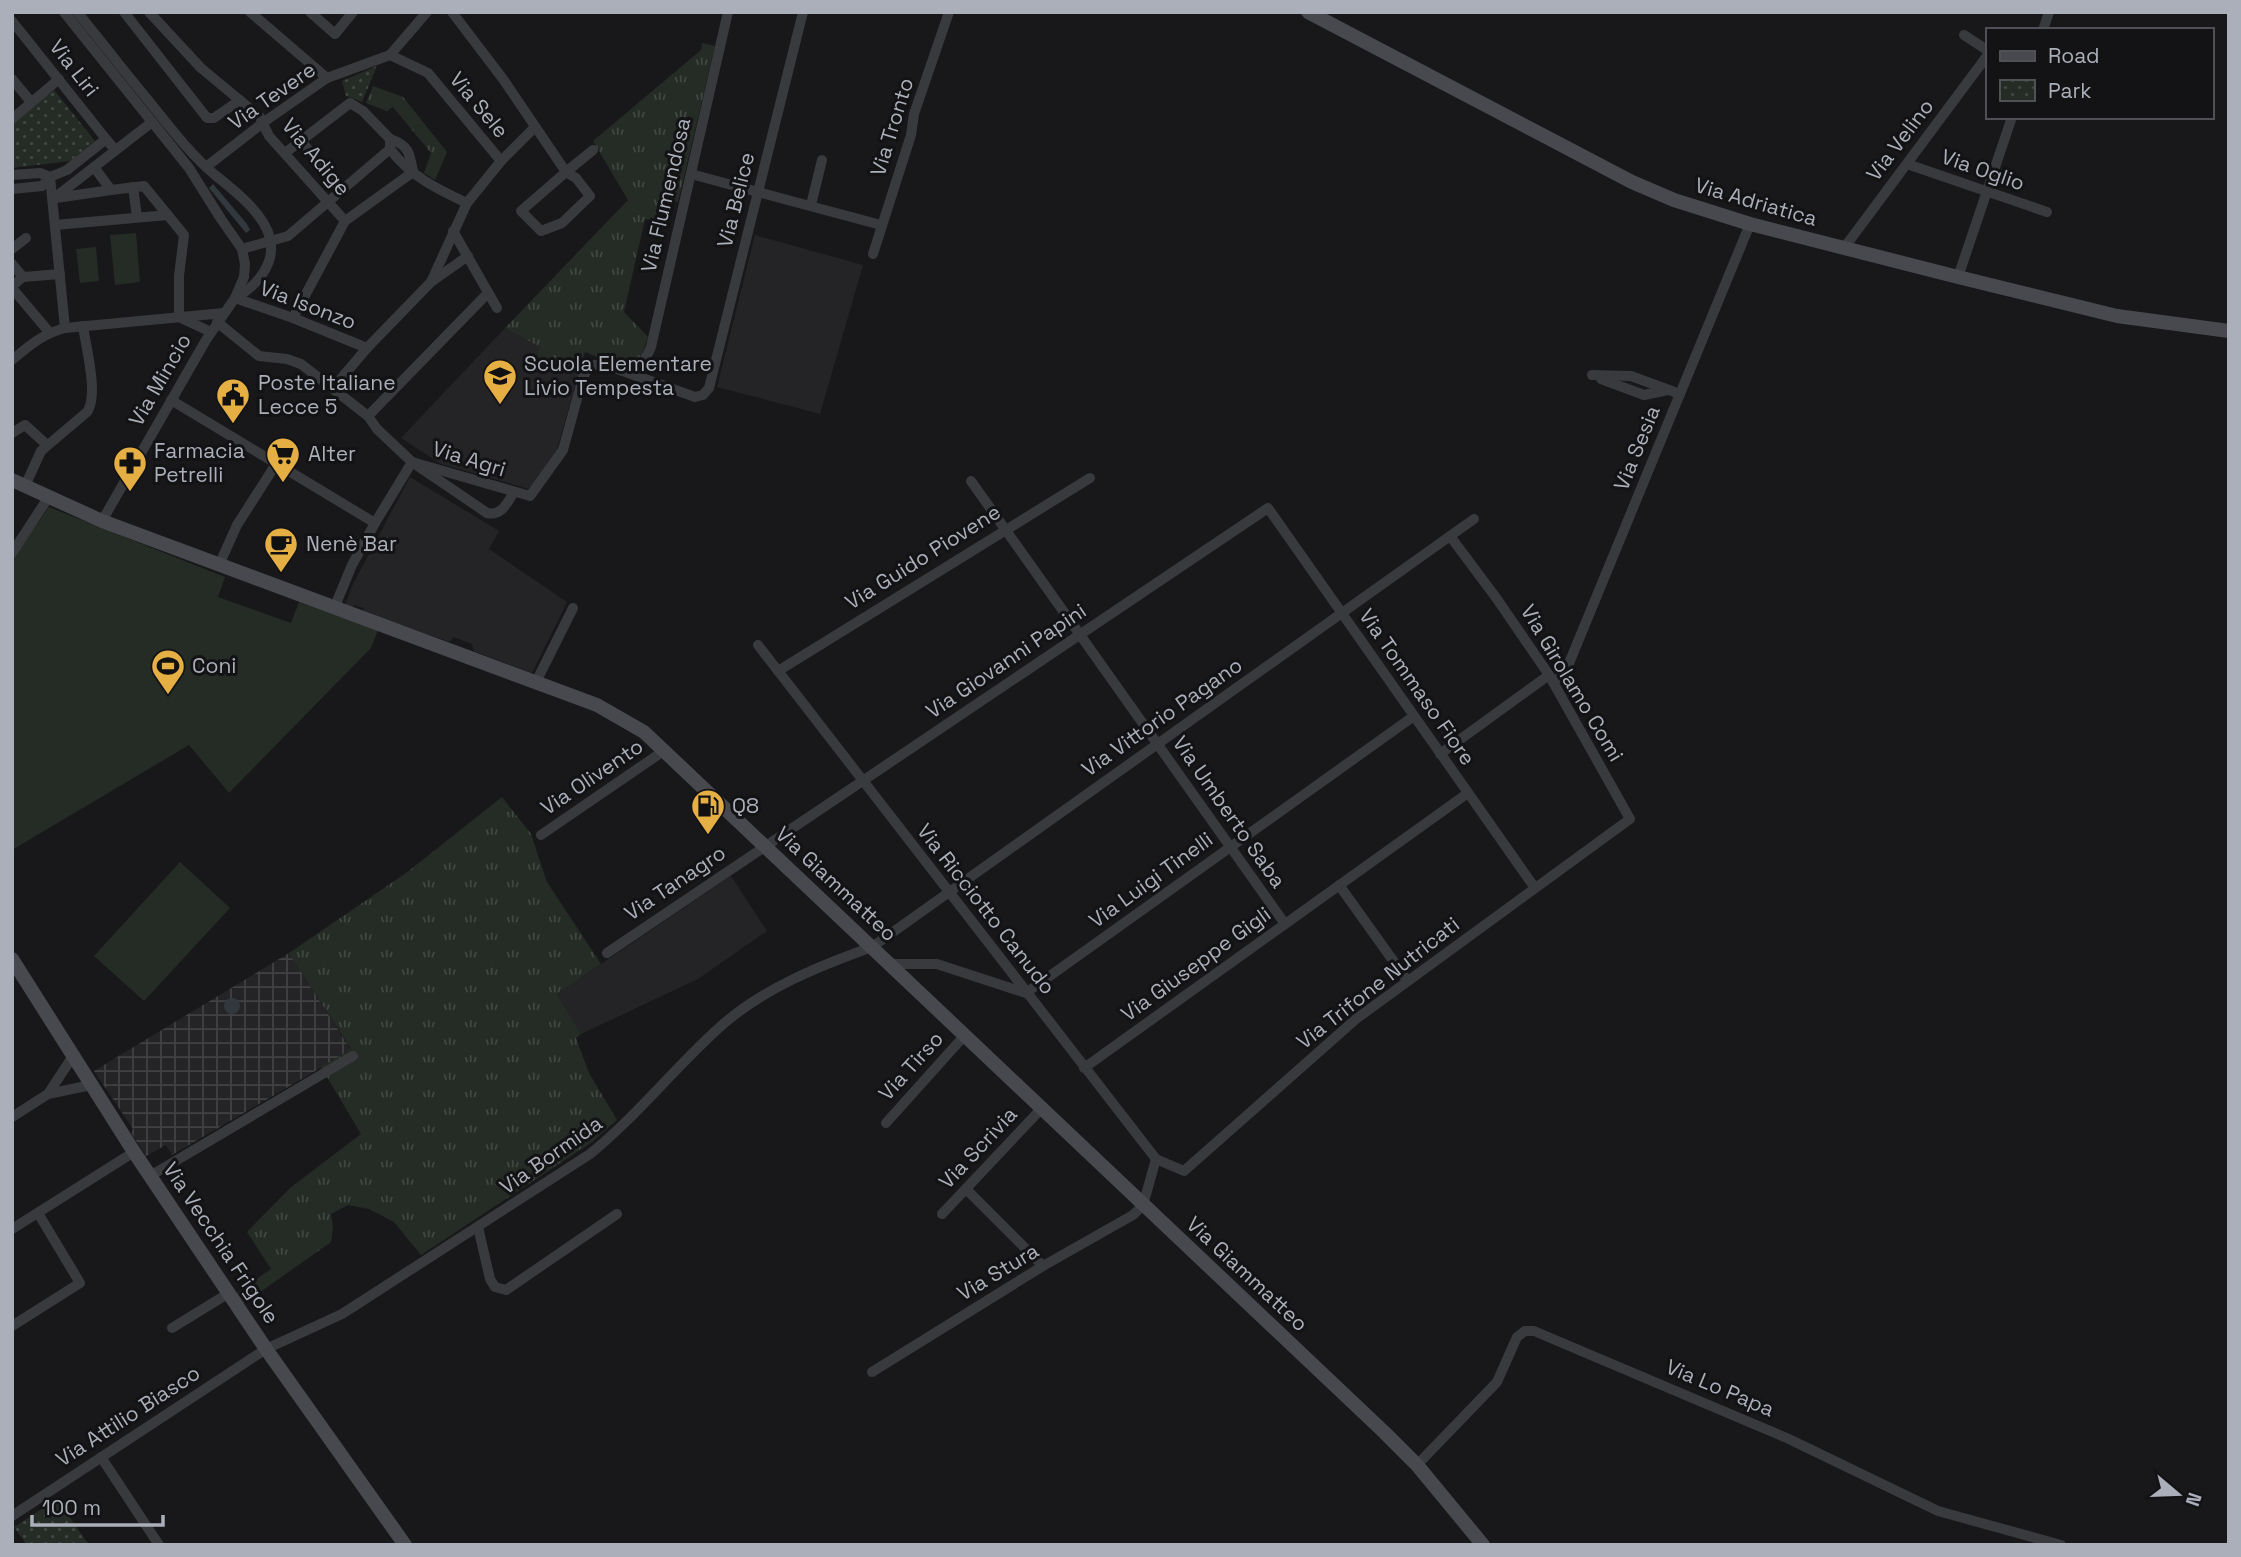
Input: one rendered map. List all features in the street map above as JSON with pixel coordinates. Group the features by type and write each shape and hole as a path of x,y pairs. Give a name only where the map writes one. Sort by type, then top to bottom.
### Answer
{"street":[{"path":"64,12 189,168 221,219 245,248 244,277 235,299"},
{"path":"77,12 194,157 245,200 269,235 270,257 258,281 235,299"},
{"path":"124,12 207,118 214,118 240,100"},
{"name":"Via Adige","path":"149,12 201,68 264,122 269,136 345,221 293,318"},
{"path":"250,12 327,78"},
{"path":"310,12 335,34 354,12"},
{"name":"Via Tevere","path":"206,167 327,78 390,55 427,12"},
{"path":"452,12 503,79 566,172 576,178 590,196 562,223 541,231 521,211 566,172 593,150"},
{"name":"Via Flumendosa","path":"624,371 636,369 645,360 651,347 728,12"},
{"name":"Via Belice","path":"703,395 709,388 803,12"},
{"name":"Via Tronto","path":"873,254 948,12"},
{"name":"Via Adriatica","path":"1308,12 1632,182 1674,200 1750,224 2117,316 2229,331"},
{"name":"Via Liri","path":"12,21 115,150"},
{"path":"1964,35 1986,49"},
{"name":"Via Sele","path":"390,55 428,73 501,161"},
{"name":"Via Velino","path":"1844,248 1986,57"},
{"path":"12,79 31,102"},
{"path":"12,119 59,79"},
{"path":"285,153 350,103 363,111 390,144 401,164 424,182 467,203"},
{"path":"1958,277 2011,119"},
{"path":"53,199 152,121"},
{"name":"Via Isonzo","path":"431,282 467,203 501,161 534,128"},
{"path":"12,189 42,186 50,177 67,170 106,139"},
{"name":"Via Adige","path":"301,141 342,190"},
{"path":"245,248 269,235 288,236 390,144"},
{"path":"811,205 822,160"},
{"name":"Via Oglio","path":"1906,164 2047,212"},
{"path":"93,167 111,190"},
{"path":"345,221 413,172"},
{"path":"12,176 40,173 50,177"},
{"path":"691,174 881,225"},
{"path":"50,177 65,328"},
{"path":"53,199 144,186 184,235 178,276 179,317"},
{"path":"133,187 137,216"},
{"path":"55,225 168,215"},
{"name":"Via Sesia","path":"1440,754 1551,678 1565,673 1750,224"},
{"path":"453,231 497,308"},
{"path":"12,249 26,238"},
{"name":"Via Isonzo","path":"333,388 367,348 431,282 468,256"},
{"path":"12,264 23,277"},
{"path":"49,332 12,287 23,277 60,274"},
{"path":"368,416 488,293"},
{"name":"Via Isonzo","path":"235,299 293,318 367,348"},
{"name":"Via Mincio","path":"102,521 217,322 235,299"},
{"path":"179,317 217,322"},
{"path":"12,360 36,339 65,328 179,317 217,322 259,356 287,359 301,364 368,416 377,429 412,462"},
{"path":"19,483 47,445 91,406 92,392 83,326"},
{"name":"Via Agri","path":"412,462 530,496 563,450 583,377 588,368 595,364 624,371 695,397 703,395"},
{"path":"1668,390 1644,396 1592,375 1631,376 1680,394"},
{"path":"171,400 375,523"},
{"path":"12,433 25,425 47,445"},
{"name":"Via Agri","path":"412,462 487,513 501,512 514,492"},
{"name":"Via Agri","path":"335,606 352,565 412,462"},
{"path":"219,565 237,525 276,464"},
{"name":"Via Guido Piovene","path":"778,671 1005,528 1090,478"},
{"name":"Via Umberto Saba","path":"971,481 1285,924"},
{"name":"Via Giammatteo","path":"19,483 102,521 597,705 644,732 1417,1465 1483,1545"},
{"path":"12,553 48,498"},
{"name":"Via Tommaso Fiore","path":"1268,508 1535,888"},
{"name":"Via Giovanni Papini","path":"765,846 1268,508"},
{"name":"Via Vittorio Pagano","path":"872,947 1474,519"},
{"name":"Via Girolamo Comi","path":"1450,537 1497,599 1551,678 1630,819"},
{"path":"536,682 573,608"},
{"name":"Via Ricciotto Canudo","path":"758,645 1156,1159"},
{"name":"Via Luigi Tinelli","path":"1026,993 1414,716"},
{"name":"Via Olivento","path":"541,835 665,750"},
{"name":"Via Giuseppe Gigli","path":"1084,1068 1468,793"},
{"name":"Via Trifone Nutricati","path":"1156,1159 1184,1171 1356,1019 1630,819"},
{"name":"Via Tanagro","path":"607,953 765,846"},
{"path":"1339,886 1407,980"},
{"name":"Via Bormida","path":"266,1349 342,1314 590,1154 621,1129 685,1059 723,1024 755,1000 826,964 872,947"},
{"name":"Via Vecchia Frigole","path":"12,959 134,1152 266,1349 405,1545"},
{"path":"890,964 937,964 1026,993"},
{"name":"Via Tirso","path":"886,1123 965,1035"},
{"path":"48,1094 73,1056"},
{"path":"150,1176 353,1056"},
{"path":"12,1117 48,1094 91,1085"},
{"name":"Via Scrivia","path":"942,1214 1042,1108"},
{"path":"12,1229 134,1152"},
{"path":"1143,1205 1156,1159"},
{"path":"966,1189 1043,1266"},
{"name":"Via Stura","path":"872,1372 1043,1266 1133,1215 1143,1205"},
{"path":"12,1325 80,1283 38,1213"},
{"path":"478,1227 490,1279 495,1287 506,1290 617,1214"},
{"path":"172,1328 229,1293"},
{"name":"Via Lo Papa","path":"1417,1465 1497,1382 1517,1337 1525,1331 1534,1331 1789,1439 1938,1511 2061,1545"},
{"name":"Via Attilio Biasco","path":"12,1517 266,1349"},
{"path":"100,1457 159,1545"}],"shaded area":[{"path":"213,184 247,224 250,230 246,233 209,188"},
{"path":"755,235 863,265 820,414 717,387"},
{"name":"Scuola Elementare Livio Tempesta","path":"505,328 541,347 536,363 578,375 557,450 529,489 441,464 401,438"},
{"path":"410,477 499,531 489,549 567,602 532,673 474,651 472,644 453,637 450,642 363,612 364,608 345,605 353,584"},
{"path":"731,876 767,931 698,979 581,1034 557,994"},
{"path":"289,953 351,1050 172,1155 166,1145 146,1156 131,1133 133,1129 94,1071"},
{"path":"229,998 235,998 240,1006 238,1012 229,1014 224,1009 224,1003"}],"green space":[{"path":"702,43 715,46 678,202 660,198 655,221 645,219 624,312 648,337 641,354 635,363 624,365 585,352 578,375 536,362 540,347 505,328 628,200 593,141 701,50"},
{"path":"377,66 362,102 346,96 342,81"},
{"path":"373,86 403,97 447,152 435,180 424,173 431,153 393,107 387,111 366,103"},
{"path":"54,90 95,141 70,161 12,168 12,123"},
{"path":"136,233 140,282 115,285 110,235"},
{"path":"96,247 99,281 80,283 76,249"},
{"name":"Coni","path":"49,507 225,577 218,597 291,623 299,602 378,630 371,648 229,793 189,745 12,850 12,560"},
{"path":"502,797 531,834 547,882 601,964 557,994 581,1034 576,1038 589,1073 617,1120 592,1142 421,1255 394,1222 369,1209 348,1205 331,1214 331,1242 242,1305 235,1294 271,1269 247,1232 290,1188 361,1134 321,1067 351,1049 289,953 406,873"},
{"path":"180,862 230,908 144,1001 94,956"},
{"path":"57,1499 89,1545 27,1545 14,1527"}],"place":[{"name":"Scuola Elementare Livio Tempesta","path":"500,406"},
{"name":"Poste Italiane Lecce 5","path":"233,425"},
{"name":"Alter","path":"283,484"},
{"name":"Farmacia Petrelli","path":"130,493"},
{"name":"Nenè Bar","path":"281,574"},
{"name":"Coni","path":"168,696"},
{"name":"Q8","path":"708,836"}]}
